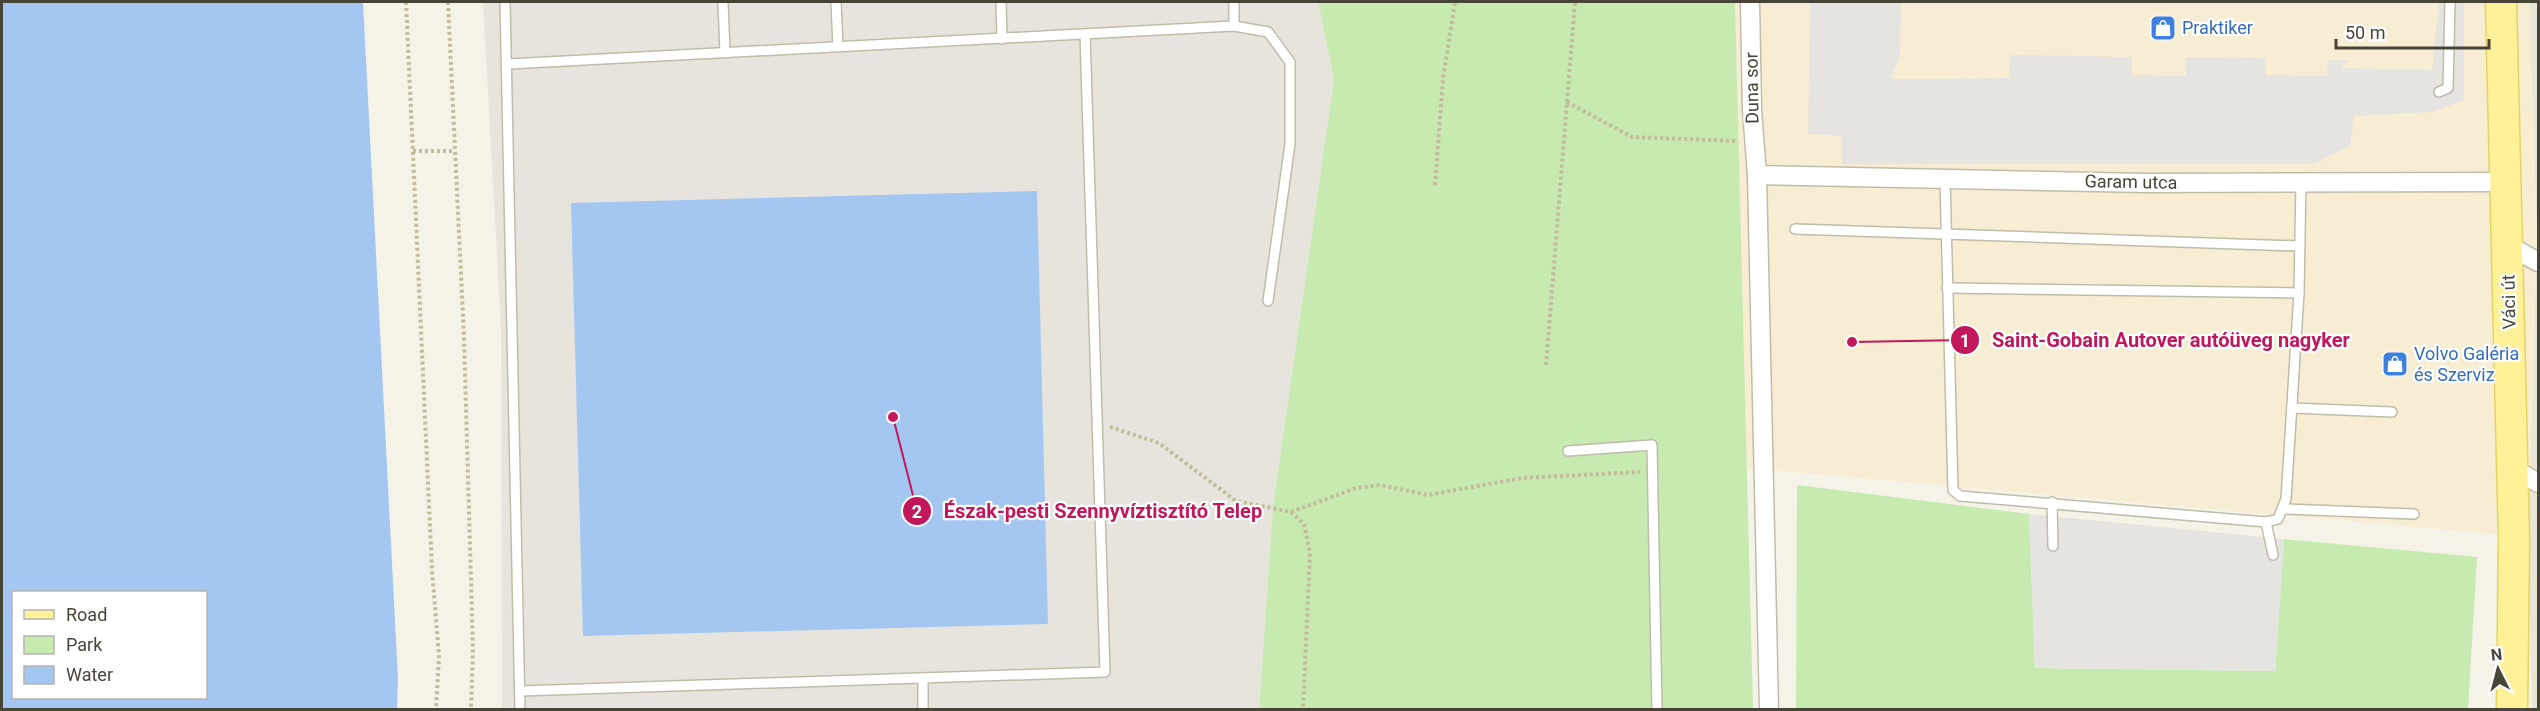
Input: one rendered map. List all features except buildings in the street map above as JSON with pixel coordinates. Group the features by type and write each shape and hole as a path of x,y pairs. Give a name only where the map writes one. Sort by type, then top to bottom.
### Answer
{"main road":[{"name":"Váci út","path":"2501,2 2518,706"}],"street":[{"name":"Duna sor","path":"1750,2 1753,142 1757,174 1769,710"},
{"name":"Garam utca","path":"1757,174 2147,183 2505,182"},
{"path":"2508,245 2538,262"},
{"path":"2511,467 2538,483"}],"lane":[{"path":"505,2 520,710"},
{"path":"723,2 725,52"},
{"path":"836,2 838,47"},
{"path":"1001,2 1002,39"},
{"path":"1234,2 1234,26"},
{"path":"2439,92 2448,88 2450,2"},
{"path":"508,64 1234,26 1268,32 1290,62 1290,144 1268,301"},
{"path":"520,691 1105,672 1085,34"},
{"path":"1945,179 1953,490 1960,496 2052,502 2266,522 2278,519 2286,499 2299,293 2301,182"},
{"path":"1795,229 2299,246"},
{"path":"1947,288 2299,293"},
{"path":"2292,408 2392,412"},
{"path":"1568,452 1652,445 1657,710"},
{"path":"2052,502 2053,546"},
{"path":"2283,509 2414,514"},
{"path":"2266,522 2273,555"},
{"path":"923,678 923,710"}],"path":[{"path":"406,2 432,570 439,656 436,710"},
{"path":"448,2 465,374 473,650 471,710"},
{"path":"1435,185 1443,80 1455,2"},
{"path":"1546,365 1575,2"},
{"path":"1567,102 1632,137 1753,142"},
{"path":"413,151 455,151"},
{"path":"1097,423 1159,443 1236,501 1291,512 1356,489 1380,485 1428,495 1522,478 1652,471"},
{"path":"1291,512 1304,524 1310,553 1303,710"}],"shaded area":[{"path":"483,2 1318,2 1334,79 1273,507 1259,709 502,709 501,328"},
{"path":"1735,2 2529,2 2537,237 2528,537 1747,468"},
{"path":"1810,2 1901,2 1900,56 1891,79 2009,78 2010,55 2132,57 2132,75 2186,76 2186,57 2266,58 2266,75 2327,76 2328,60 2349,60 2340,68 2432,70 2439,2 2464,2 2464,100 2432,112 2354,116 2350,146 2313,164 1842,164 1842,136 1808,134"},
{"path":"2529,2 2538,2 2538,710 2532,709 2528,537 2537,237"},
{"path":"2029,514 2284,539 2275,671 2035,668"}],"green space":[{"path":"1318,2 1735,2 1753,709 1259,710 1273,507 1334,79"},
{"path":"1797,485 2029,514 2035,668 2275,671 2284,539 2477,557 2468,709 1796,710"}],"water":[{"path":"2,2 363,2 398,679 397,709 2,709"},
{"path":"1037,191 1048,624 583,636 571,203"}],"place":[{"name":"Praktiker","path":"2163,28"},
{"name":"Saint-Gobain Autover autóüveg nagyker","path":"1852,342"},
{"name":"Volvo Galéria és Szerviz","path":"2395,364"},
{"name":"Észak-pesti Szennyvíztisztító Telep","path":"893,417"}]}
